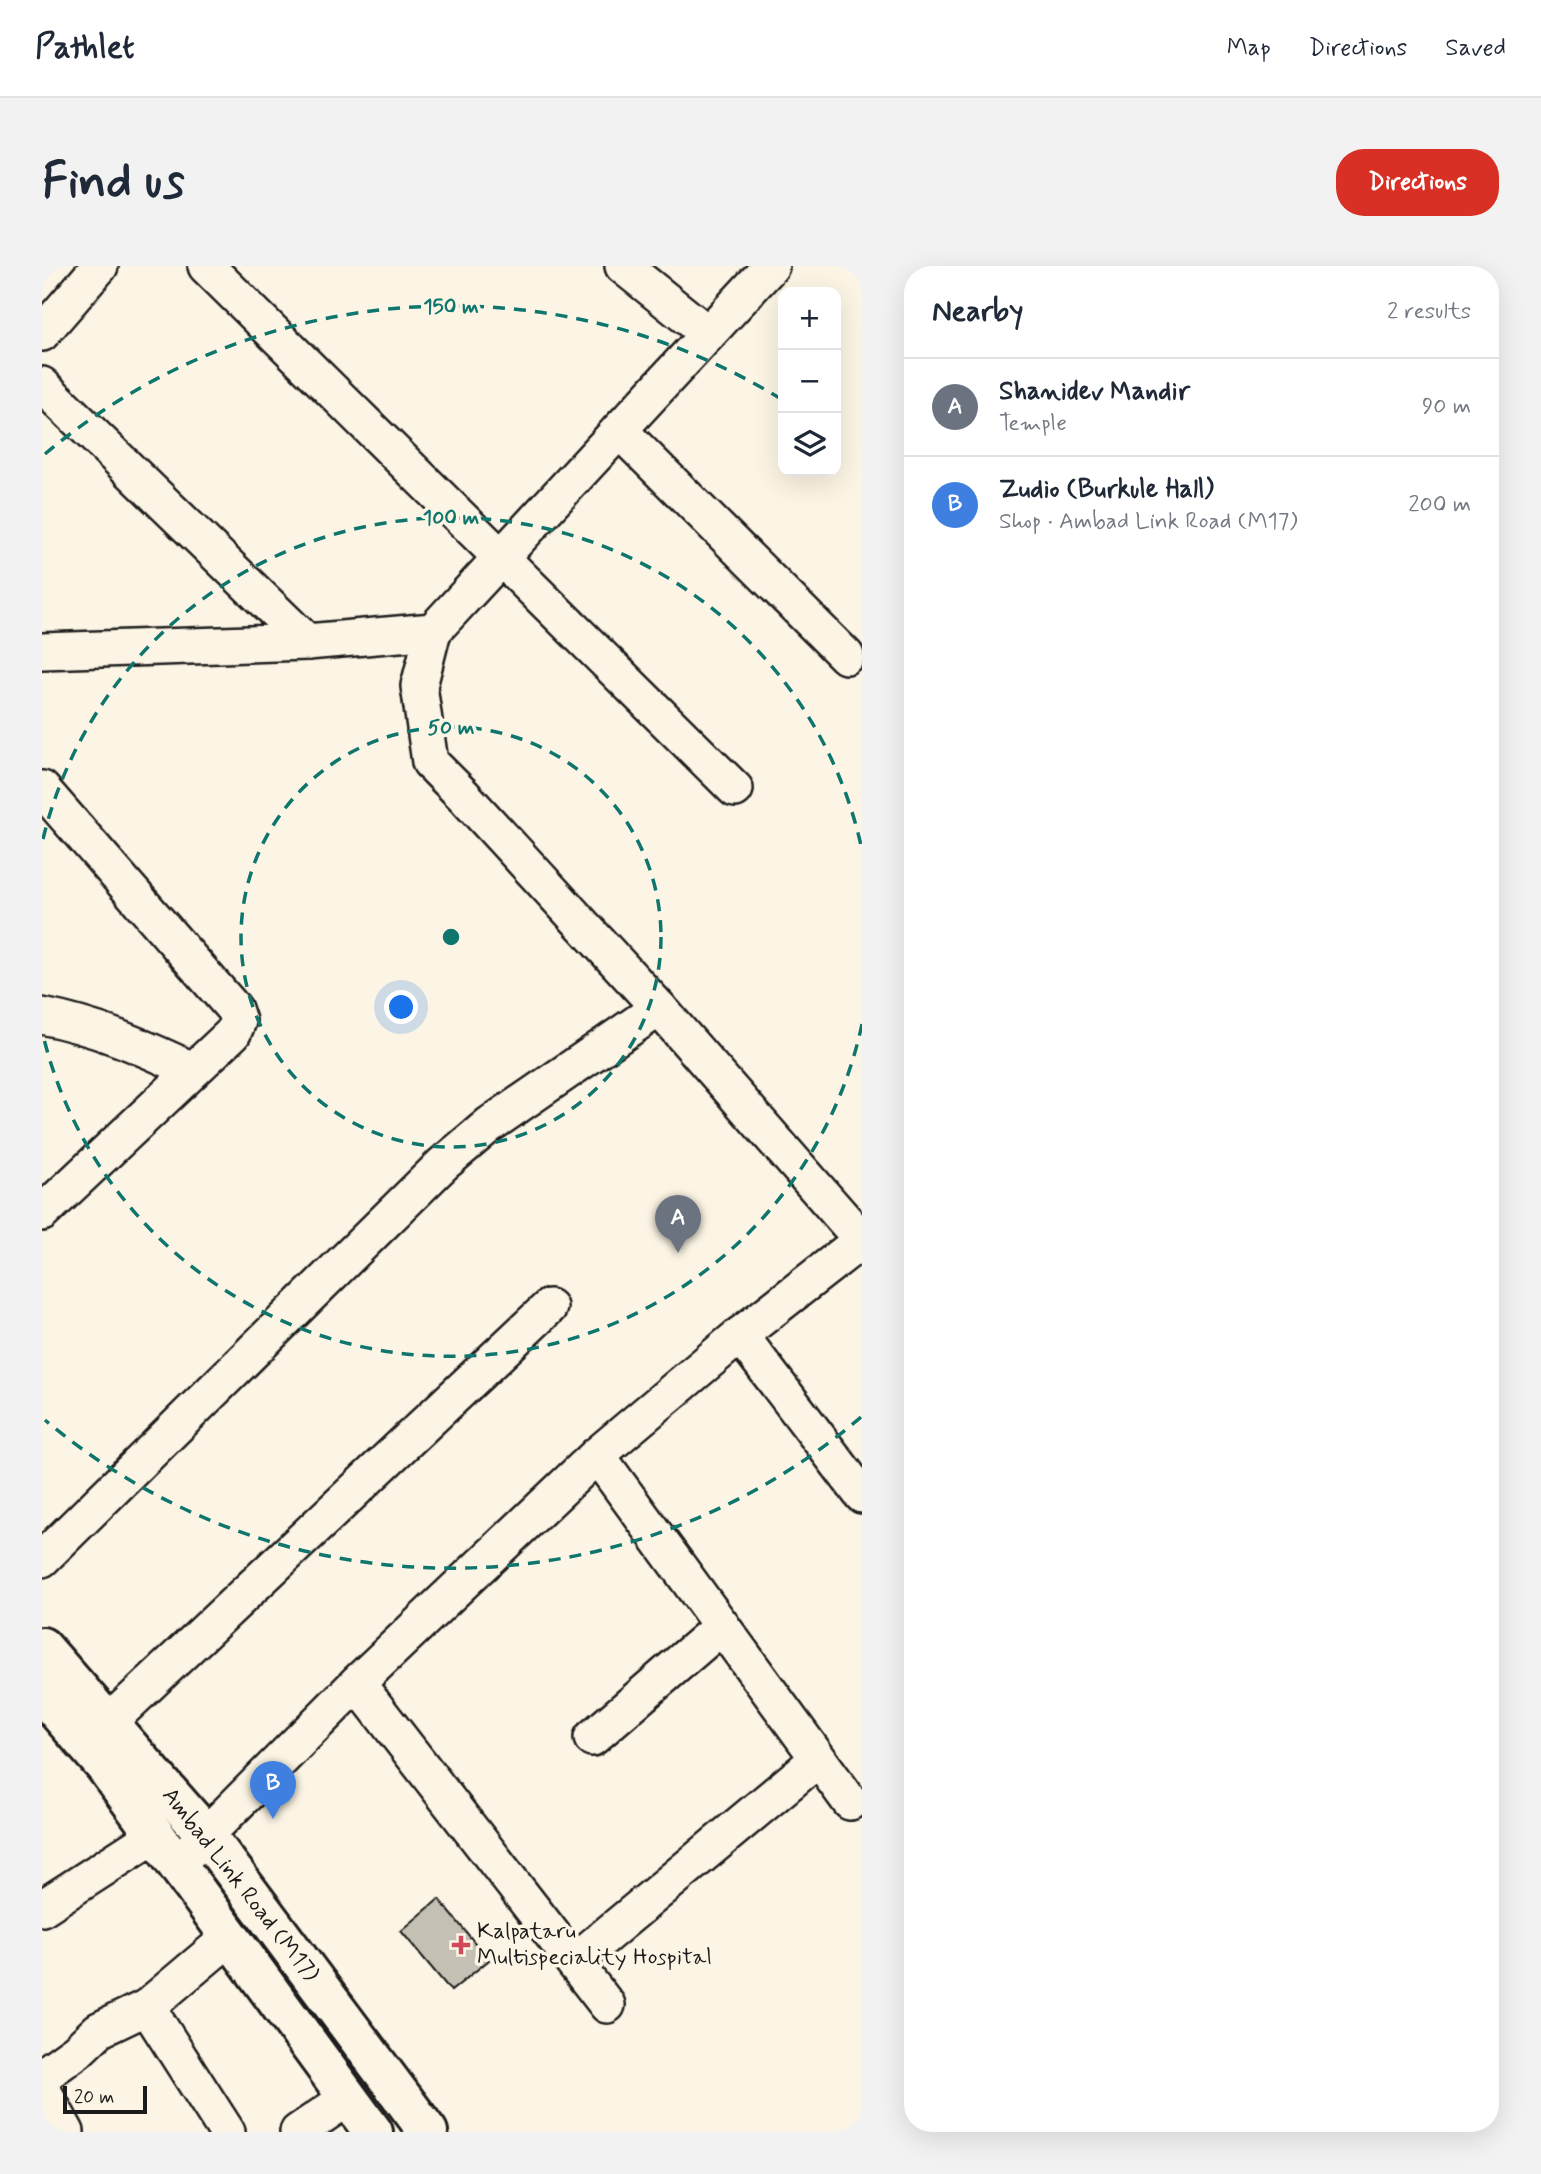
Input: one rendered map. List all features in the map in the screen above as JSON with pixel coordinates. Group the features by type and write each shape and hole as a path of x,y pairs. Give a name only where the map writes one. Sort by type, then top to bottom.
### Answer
{"main road":[{"name":"Ambad Link Road (M17)","path":"42,1647 206,1835 428,2132"},
{"name":"Ambad Link Road (M17)","path":"46,1704 104,1765 373,2132"}],"street":[{"path":"42,333 100,266"},
{"path":"206,266 735,789"},
{"path":"624,266 708,334"},
{"path":"42,1908 166,1849 206,1835 356,1683 597,1454 740,1335 862,1240 659,1008 430,762 419,686 433,631 771,266"},
{"path":"42,385 307,642"},
{"path":"619,430 846,656"},
{"path":"42,651 307,642 433,631"},
{"path":"42,789 79,828 237,1016 237,1027 233,1033 42,1213"},
{"path":"42,1559 443,1164 489,1125 659,1008"},
{"path":"42,1016 99,1030 192,1070"},
{"path":"108,1722 549,1307"},
{"path":"740,1335 862,1495"},
{"path":"597,1454 850,1802"},
{"path":"592,1738 722,1626"},
{"path":"356,1683 607,2005"},
{"path":"574,1962 818,1759"},
{"path":"42,2076 77,2052 99,2031 147,2007 230,1937"},
{"path":"147,2007 227,2132"},
{"path":"42,2089 66,2132"},
{"path":"298,2132 348,2098"}],"building":[{"path":"439,1899 489,1960 451,1991 401,1931"}],"place":[{"name":"Shanidev Mandir","path":"678,1253"},
{"name":"Zudio (Burkule Hall)","path":"273,1819"},
{"name":"Kalpataru Multispeciality Hospital","path":"461,1945"}]}
